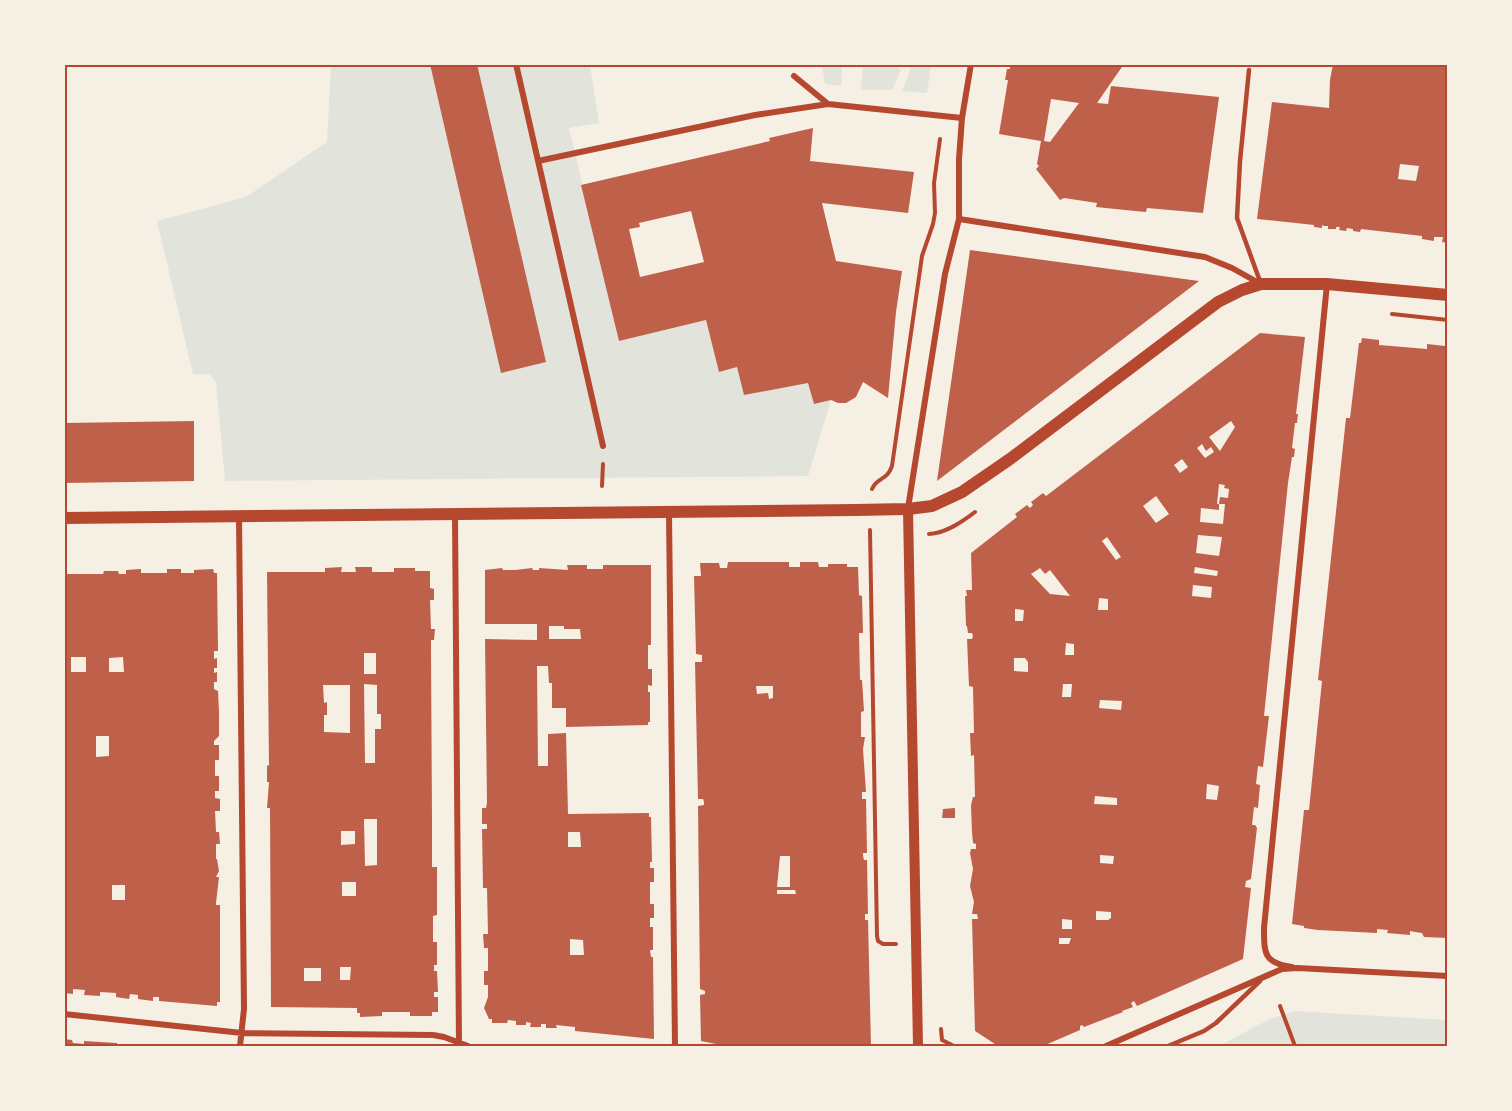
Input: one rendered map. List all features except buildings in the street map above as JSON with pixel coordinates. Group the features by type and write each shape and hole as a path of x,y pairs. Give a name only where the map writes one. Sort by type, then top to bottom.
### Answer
{"main road":[{"path":"64,518 669,513 908,509 932,506 962,492 1010,459 1218,302 1242,290 1261,284 1327,284 1448,296"}],"street":[{"path":"516,64 603,446"},
{"path":"918,1047 908,509 945,274 959,219 962,118 971,64"},
{"path":"794,76 828,104"},
{"path":"538,161 755,115 828,104 962,118"},
{"path":"959,219 1205,257 1232,268 1261,284"},
{"path":"1327,284 1264,928 1265,954 1272,962 1292,968 1448,976"},
{"path":"669,513 675,1047"},
{"path":"455,515 459,1044"},
{"path":"239,517 244,1009 240,1047"},
{"path":"1106,1047 1272,972 1292,968"},
{"path":"64,1014 242,1033 434,1035 468,1047"}],"lane":[{"path":"1249,70 1237,218 1261,284"},
{"path":"1168,1047 1216,1023 1246,993 1272,972"}],"path":[{"path":"871,497 875,483 887,477 892,466 922,256 935,213 934,183 942,116"},
{"path":"1392,314 1448,320"},
{"path":"909,536 938,533 964,520 982,506"},
{"path":"870,521 877,936 878,941 882,944 897,944 902,947"},
{"path":"1280,1006 1295,1047"},
{"path":"918,1018 938,1022 942,1040 954,1047"}],"shaded area":[{"path":"331,65 590,65 599,123 569,128 619,341 706,320 719,371 737,367 744,395 808,383 814,404 831,400 808,476 225,481 216,382 210,374 193,374 157,221 246,197 327,142"},
{"path":"822,65 842,65 841,86 825,84"},
{"path":"863,65 893,65 901,70 892,90 861,90"},
{"path":"912,65 931,65 927,93 902,91"},
{"path":"1295,1011 1447,1020 1447,1046 1219,1046 1270,1019"}]}
